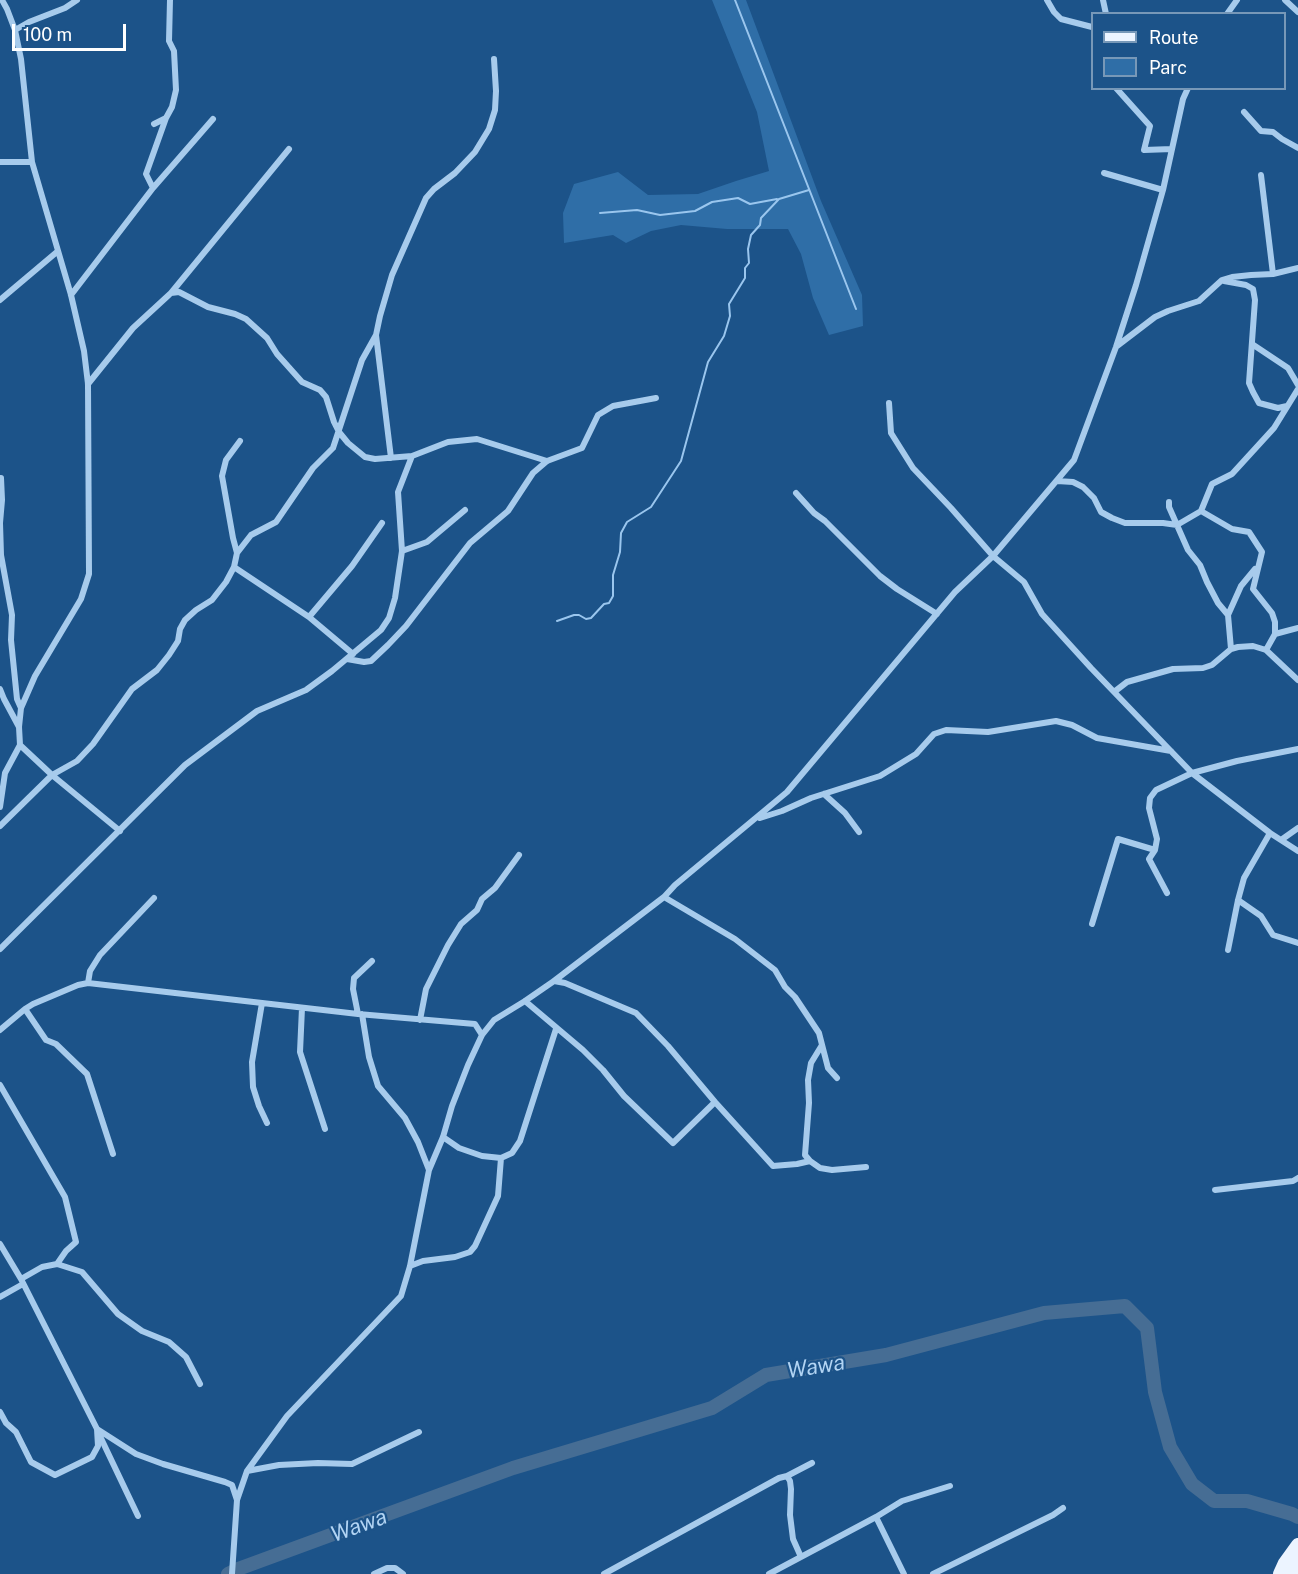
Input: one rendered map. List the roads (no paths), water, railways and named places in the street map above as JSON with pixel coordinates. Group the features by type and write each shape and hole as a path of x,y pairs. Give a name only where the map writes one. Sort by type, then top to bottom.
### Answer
{"main road":[{"path":"1280,1574 1298,1545"},
{"path":"1290,1574 1298,1563"}],"street":[{"path":"0,807 5,773 20,746 21,708 35,676 81,599 89,574 88,384 84,351 71,295 32,162 21,58 15,30 2,0"},
{"path":"15,30 65,8 76,0"},
{"path":"153,188 146,174 176,90 174,51 170,41 170,0"},
{"path":"1047,0 1061,19 1091,27"},
{"path":"1285,0 1298,12"},
{"path":"0,826 52,775 77,760 93,744 132,689 157,670 169,656 178,641 180,629 185,620 212,600 226,582 234,567 237,553 251,535 276,522 313,468 333,448 362,360 376,334 392,275 426,198 475,152 489,129 495,110 494,58"},
{"path":"1118,90 1150,126 1144,150 1172,149"},
{"path":"0,1030 33,1004 88,983 302,1008 475,1024 494,1020 525,1001 664,897 675,885 787,792 955,592 993,556 1074,460 1121,332 1163,190 1183,99 1187,90"},
{"path":"1244,112 1261,131 1273,132 1298,148"},
{"path":"154,124 166,118"},
{"path":"71,295 153,188 213,119"},
{"path":"88,384 133,328 171,293 289,149"},
{"path":"0,162 32,162"},
{"path":"1104,173 1163,190"},
{"path":"1261,175 1273,274"},
{"path":"0,300 58,251"},
{"path":"1116,347 1155,317 1198,301 1222,280 1273,274 1298,268"},
{"path":"1222,280 1246,285 1253,289 1255,300 1249,383 1259,403 1278,408 1287,406"},
{"path":"171,293 179,292 208,307 246,319 267,338 277,354 302,382 320,390 326,397 339,432 365,457 375,459 412,456 448,442 477,439 547,461"},
{"path":"1121,332 1137,331"},
{"path":"376,334 391,458"},
{"path":"1057,481 1083,487 1094,498 1101,512 1125,523 1177,525 1201,511 1212,484 1232,474 1274,428 1298,387 1288,368 1252,344"},
{"path":"234,567 309,617 350,656 364,662 371,661 406,626 470,543 508,511 533,473 547,461 582,448 598,415 613,406 656,398"},
{"path":"889,403 891,434 913,468 993,556 1024,582 1042,614 1192,773 1270,833 1298,851"},
{"path":"237,553 222,476 226,460 240,441"},
{"path":"0,949 185,765 258,711 306,690 381,630 389,618 395,598 402,551 398,492 412,456"},
{"path":"1,478 1,555 12,615 11,640 17,699 21,708"},
{"path":"796,493 880,576 937,614"},
{"path":"1169,502 1169,507 1188,550 1200,565 1218,603 1228,615"},
{"path":"402,551 428,542 465,510"},
{"path":"1201,511 1232,529 1249,532 1262,552 1253,589 1272,613 1275,622 1275,634 1266,650"},
{"path":"309,617 352,566 382,523"},
{"path":"1231,649 1228,615 1241,586 1260,564"},
{"path":"1275,634 1298,628"},
{"path":"1114,692 1127,682 1173,669 1203,668 1212,665 1231,649 1253,646 1266,650 1298,680"},
{"path":"0,688 19,727"},
{"path":"755,819 880,776 915,754 934,734 946,730 988,732 1056,721 1071,725 1097,738 1172,752"},
{"path":"20,746 120,831"},
{"path":"1167,893 1149,859 1155,850 1156,839 1149,808 1150,798 1156,789 1192,773 1298,749"},
{"path":"824,794 845,813 859,832"},
{"path":"1281,840 1298,828"},
{"path":"1228,950 1244,878 1270,833"},
{"path":"1092,924 1118,840 1155,850"},
{"path":"420,1020 426,989 448,945 461,924 477,910 482,899 495,888 519,855"},
{"path":"664,897 735,939 775,970 819,1033 828,1068 837,1078"},
{"path":"88,983 90,971 100,955 154,898"},
{"path":"1238,900 1261,916 1273,935 1298,943"},
{"path":"372,961 354,978 353,988 369,1058 378,1086 405,1118 429,1170"},
{"path":"554,981 566,983 636,1014 668,1046 773,1166 810,1161"},
{"path":"525,1001 584,1050 624,1096 673,1143 715,1102"},
{"path":"262,1003 252,1070 253,1087 267,1123"},
{"path":"302,1008 300,1052 325,1129"},
{"path":"25,1010 46,1040 56,1044 87,1074 113,1154"},
{"path":"232,1574 237,1500 247,1471 287,1416 401,1296 410,1266 429,1170 468,1065 482,1035 494,1020"},
{"path":"475,1024 482,1035"},
{"path":"443,1137 459,1148 482,1156 501,1158 512,1153 520,1142 556,1029"},
{"path":"822,1045 810,1063 805,1155 820,1168 832,1170 866,1167"},
{"path":"0,1085 65,1197 76,1242 57,1264"},
{"path":"410,1266 423,1261 455,1257 470,1252 498,1196 501,1158"},
{"path":"1215,1190 1293,1181 1298,1178"},
{"path":"0,1244 22,1281 138,1515"},
{"path":"0,1297 42,1267 57,1264 82,1272 118,1314 142,1331 169,1342 186,1357 200,1384"},
{"path":"1,1416 16,1432 31,1462 55,1475 92,1457 98,1446 97,1429"},
{"path":"97,1429 136,1454 232,1485 237,1500"},
{"path":"247,1471 279,1465 352,1464 419,1432"},
{"path":"609,1573 779,1478 812,1463"},
{"path":"787,1476 791,1489 790,1515 793,1539 801,1557"},
{"path":"769,1574 902,1501 950,1486"},
{"path":"933,1574 1063,1508"},
{"path":"876,1517 904,1574"},
{"path":"374,1574 387,1568 395,1568 404,1574"}],"waterway":[{"path":"735,0 856,309"},
{"path":"557,621 574,615 586,619 591,618 604,604 609,603 613,596 613,575 620,552 621,533 627,522 651,507 681,461 708,362 724,336 730,316 729,304 745,278 745,268 749,263 748,249 751,235 760,225 761,218 779,199 809,190"},
{"path":"600,213 637,210 660,215 695,211 712,202 738,198 750,204 777,199"},
{"name":"Wawa","path":"228,1574 513,1468 712,1408 766,1375 886,1355 1044,1313 1125,1306 1147,1328 1155,1392 1170,1447 1192,1484 1214,1501 1247,1501 1298,1517"}]}
